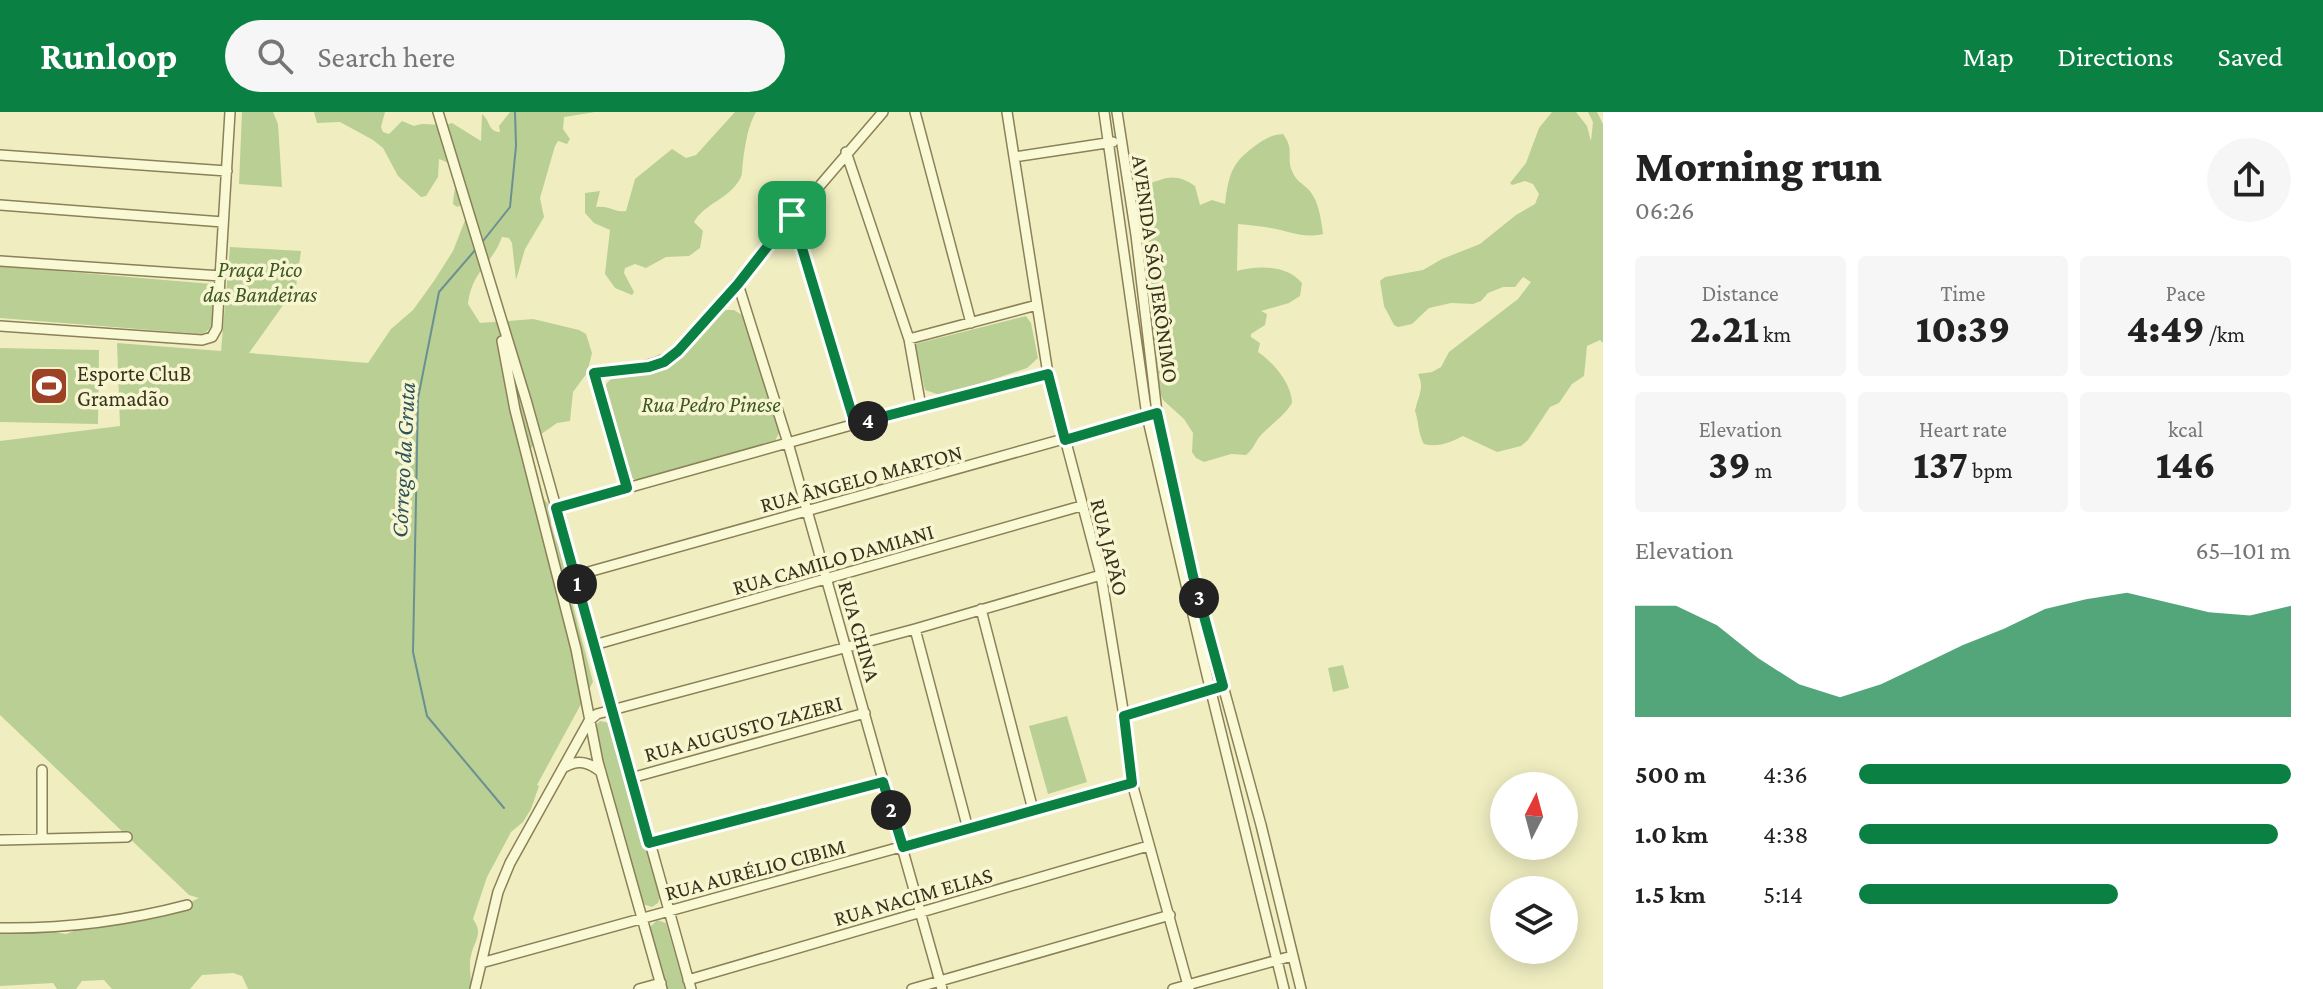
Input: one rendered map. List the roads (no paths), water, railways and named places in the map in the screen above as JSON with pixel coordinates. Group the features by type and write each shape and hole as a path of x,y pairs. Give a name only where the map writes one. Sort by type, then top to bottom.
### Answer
{"street":[{"path":"0,326 202,340 212,337 217,328 230,112 220,112"},
{"path":"438,112 556,508 690,984"},
{"path":"627,488 594,373 649,367 664,362 678,351 883,112"},
{"path":"915,112 971,323"},
{"name":"RUA JAPÃO","path":"1007,112 1048,374 1101,575 1132,783 1188,987"},
{"name":"AVENIDA SÃO JERÔNIMO","path":"1104,112 1152,414 1210,689 1284,989"},
{"name":"AVENIDA SÃO JERÔNIMO","path":"1117,112 1138,253 1152,414 1301,989"},
{"path":"1014,157 1121,140"},
{"path":"846,152 909,339 921,407"},
{"path":"0,155 227,171"},
{"path":"0,205 223,222"},
{"path":"792,215 855,424"},
{"path":"1125,256 1138,253"},
{"path":"0,261 221,276"},
{"name":"RUA CHINA","path":"738,284 788,443 940,985"},
{"path":"495,302 513,401 576,649 601,772 662,986 639,989"},
{"path":"909,339 1037,305"},
{"path":"556,508 855,424 1048,374"},
{"name":"RUA ÂNGELO MARTON","path":"574,576 1152,414"},
{"name":"RUA CAMILO DAMIANI","path":"594,645 1081,506"},
{"path":"475,989 498,892 510,863 589,721 597,714 915,629 1101,575"},
{"path":"981,609 1033,810"},
{"path":"915,629 968,829"},
{"path":"1124,716 1223,686"},
{"name":"RUA AUGUSTO ZAZERI","path":"631,778 865,713"},
{"path":"562,769 582,762 601,772"},
{"path":"42,770 42,839"},
{"path":"649,843 883,782"},
{"name":"RUA AURÉLIO CIBIM","path":"481,963 1132,783"},
{"path":"0,840 127,837"},
{"name":"RUA NACIM ELIAS","path":"690,984 1148,846"},
{"path":"0,928 83,925 144,917 187,905"},
{"path":"912,989 940,985 1170,915"},
{"path":"1173,989 1292,956"}],"waterway":[{"name":"Córrego da Gruta","path":"483,241 510,207 516,146 515,112"},
{"name":"Córrego da Gruta","path":"476,249 439,292 418,398 413,652 427,716 504,808"}],"place":[{"name":"Esporte CluB Gramadão","path":"49,386"}],"park label":[{"name":"Praça Pico das Bandeiras","path":"260,282"},
{"name":"Rua Pedro Pinese","path":"711,404"}]}
